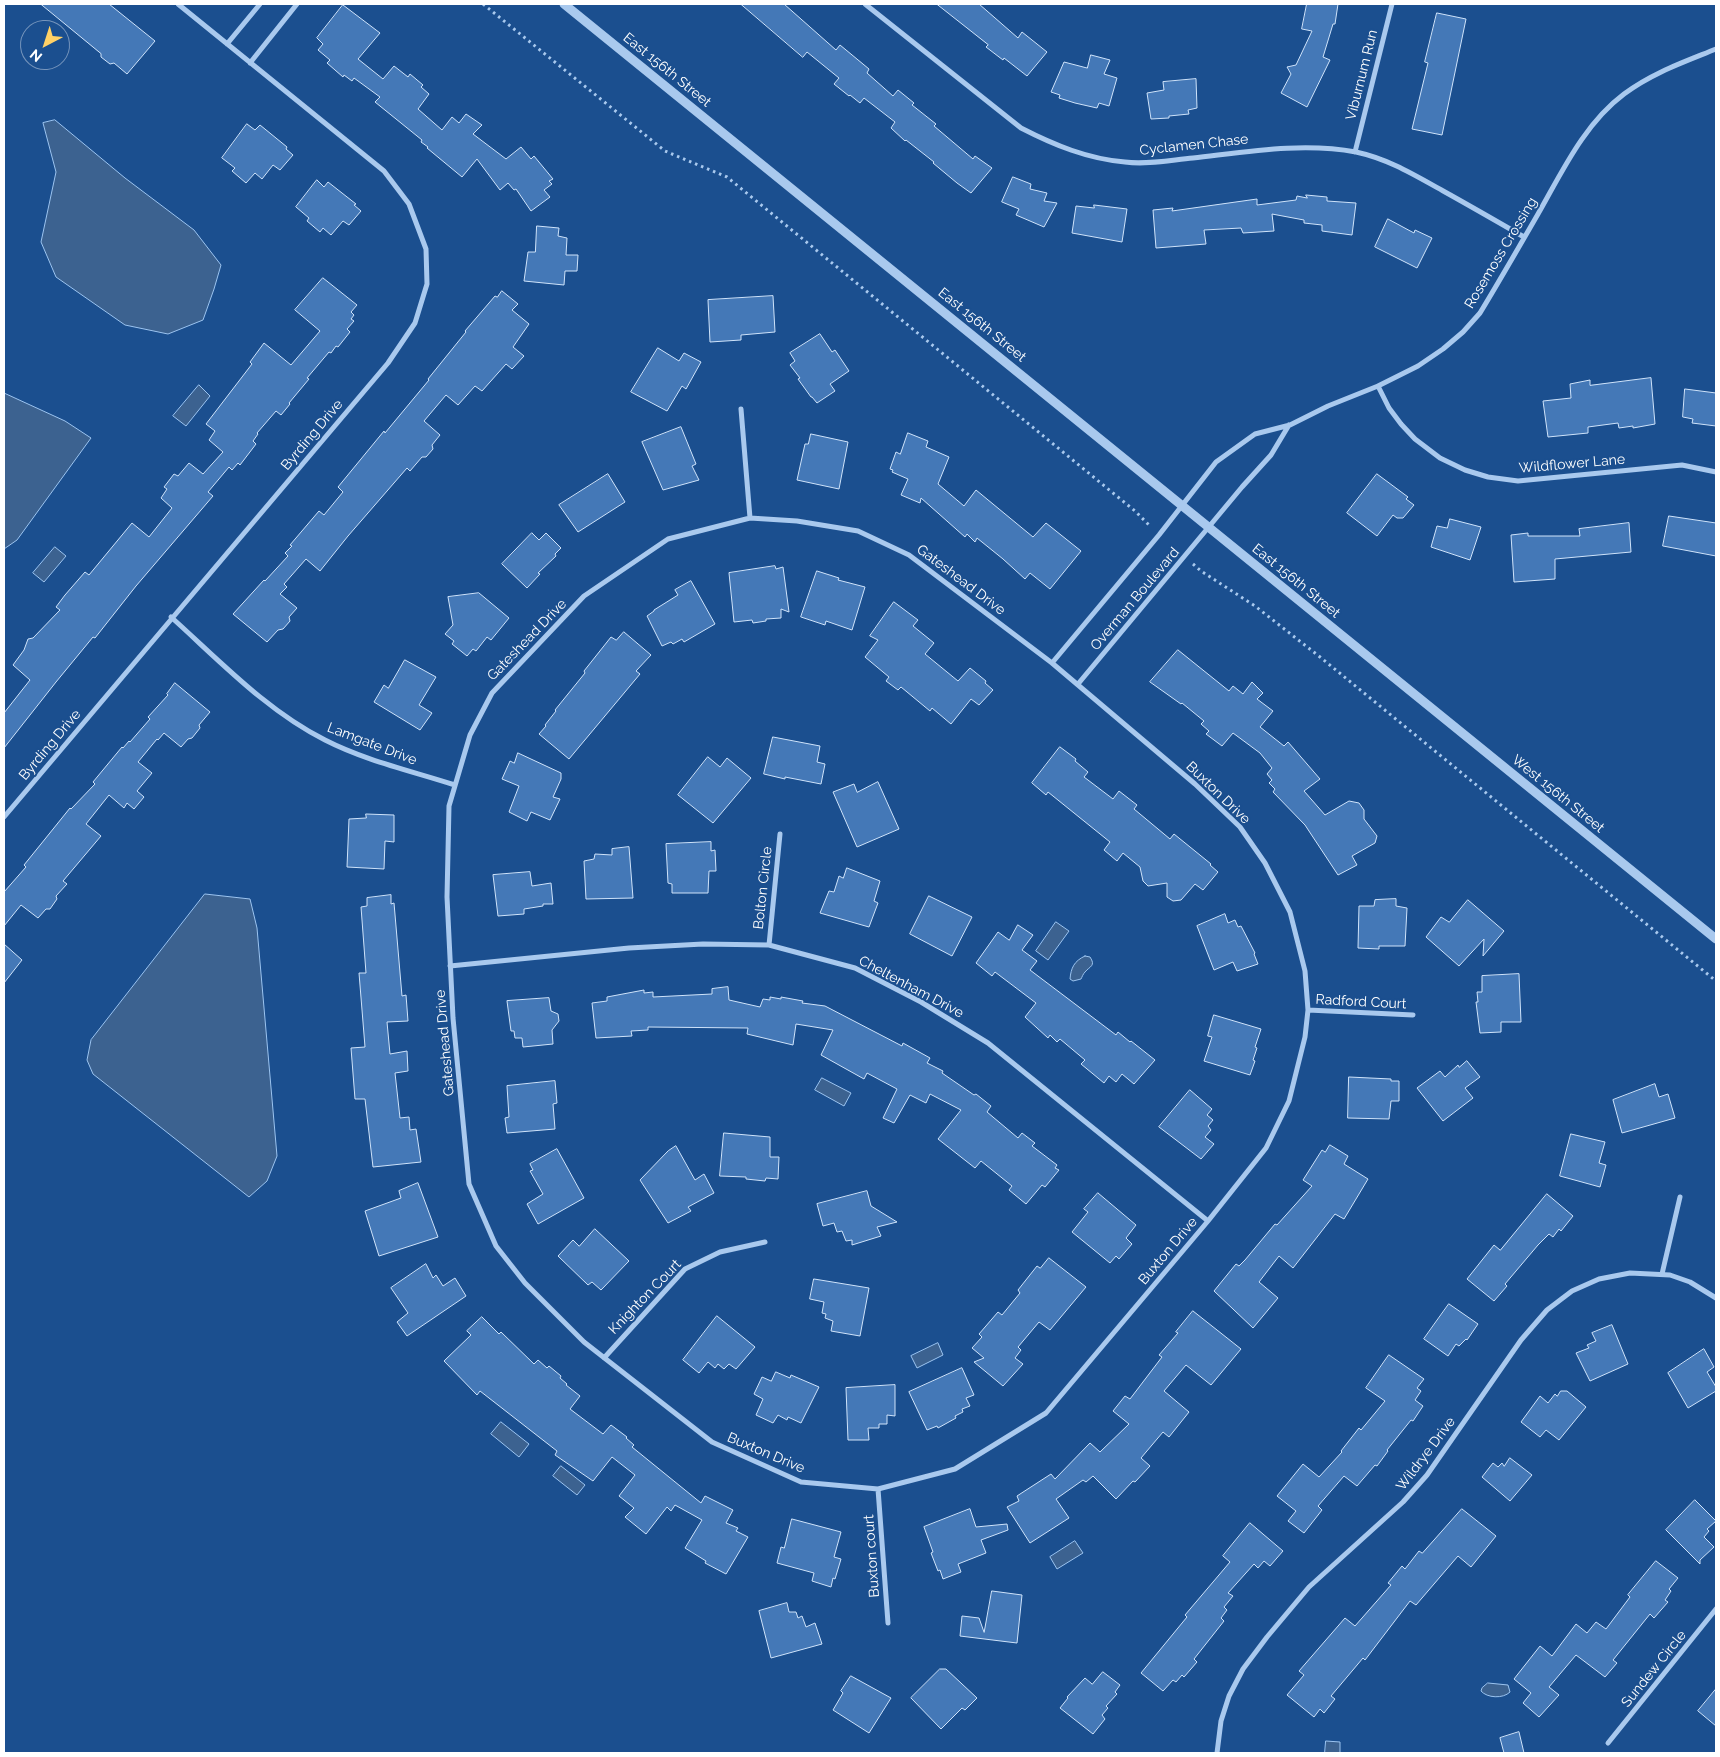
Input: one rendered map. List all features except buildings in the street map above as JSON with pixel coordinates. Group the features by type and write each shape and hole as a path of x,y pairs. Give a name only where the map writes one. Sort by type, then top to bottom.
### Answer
{"street":[{"name":"Byrding Drive","path":"4,817 171,617 388,363 415,323 427,284 426,249 409,204 384,171 178,4"},
{"path":"227,44 260,4"},
{"path":"250,63 297,4"},
{"name":"East 156th Street","path":"564,4 1382,669"},
{"name":"Cyclamen Chase","path":"864,4 1021,128 1076,153 1125,163 1159,162 1265,149 1301,148 1355,152 1378,158 1407,170 1524,237"},
{"name":"Viburnum Run","path":"1355,152 1392,4"},
{"name":"Rosemoss Crossing","path":"1052,663 1216,462 1254,434 1290,425 1418,366 1464,332 1480,313 1574,150 1602,113 1644,79 1716,49"},
{"name":"Wildflower Lane","path":"1378,386 1389,408 1400,424 1415,439 1440,458 1465,470 1488,477 1518,481 1682,465 1716,472"},
{"path":"741,409 750,518"},
{"name":"Overman Boulevard","path":"1078,684 1271,455 1290,425"},
{"name":"Gateshead Drive","path":"604,1358 584,1342 525,1283 496,1246 469,1184 453,1018 450,966 447,897 448,806 470,735 492,693 584,596 668,539 750,518 797,521 858,531 909,555 1078,684"},
{"name":"Lamgate Drive","path":"171,617 275,710 326,740 364,756 455,785"},
{"name":"West 156th Street","path":"1382,669 1716,940"},
{"name":"Buxton Drive","path":"604,1358 712,1442 801,1482 878,1489 955,1468 1046,1413 1208,1221 1266,1148 1289,1101 1306,1037 1308,1010 1305,971 1290,912 1265,863 1240,827 1195,784 1078,684"},
{"name":"Bolton Circle","path":"768,944 780,834"},
{"name":"Cheltenham Drive","path":"450,966 629,948 703,944 768,944 855,968 921,1002 988,1043 1208,1221"},
{"name":"Radford Court","path":"1308,1010 1413,1016"},
{"path":"1662,1274 1680,1196"},
{"name":"Knighton Court","path":"604,1358 685,1269 720,1252 765,1242"},
{"name":"Wildrye Drive","path":"1217,1753 1221,1721 1229,1696 1243,1669 1267,1637 1310,1587 1403,1502 1427,1475 1521,1340 1547,1310 1572,1291 1599,1279 1630,1273 1670,1275 1690,1282 1716,1298"},
{"name":"Buxton court","path":"878,1489 888,1622"},
{"name":"Sundew Circle","path":"1608,1743 1716,1609"}],"path":[{"path":"483,4 665,151 727,177 1135,511 1159,534"},
{"path":"1184,556 1201,571 1255,606 1320,657 1716,981"}],"water":[{"path":"55,120 125,178 194,230 221,265 203,320 168,334 125,325 56,277 41,242 56,172 43,123"},
{"path":"199,385 210,396 186,426 173,416"},
{"path":"4,393 65,421 91,438 17,540 4,549"},
{"path":"55,547 66,556 44,582 33,573"},
{"path":"205,894 250,899 257,928 277,1156 267,1181 249,1197 93,1074 87,1060 91,1040"},
{"path":"1056,922 1069,931 1048,960 1036,951"},
{"path":"1085,956 1090,957 1092,964 1081,979 1073,981 1070,979 1072,968 1078,960"},
{"path":"822,1078 851,1093 844,1106 815,1090"},
{"path":"938,1343 943,1355 917,1368 911,1356"},
{"path":"501,1422 529,1444 519,1457 491,1434"},
{"path":"561,1466 585,1485 577,1495 553,1476"},
{"path":"1075,1541 1083,1553 1057,1569 1050,1557"},
{"path":"1488,1683 1508,1685 1510,1692 1499,1697 1487,1695 1481,1691"},
{"path":"1326,1741 1340,1742 1340,1753 1325,1753"}]}
